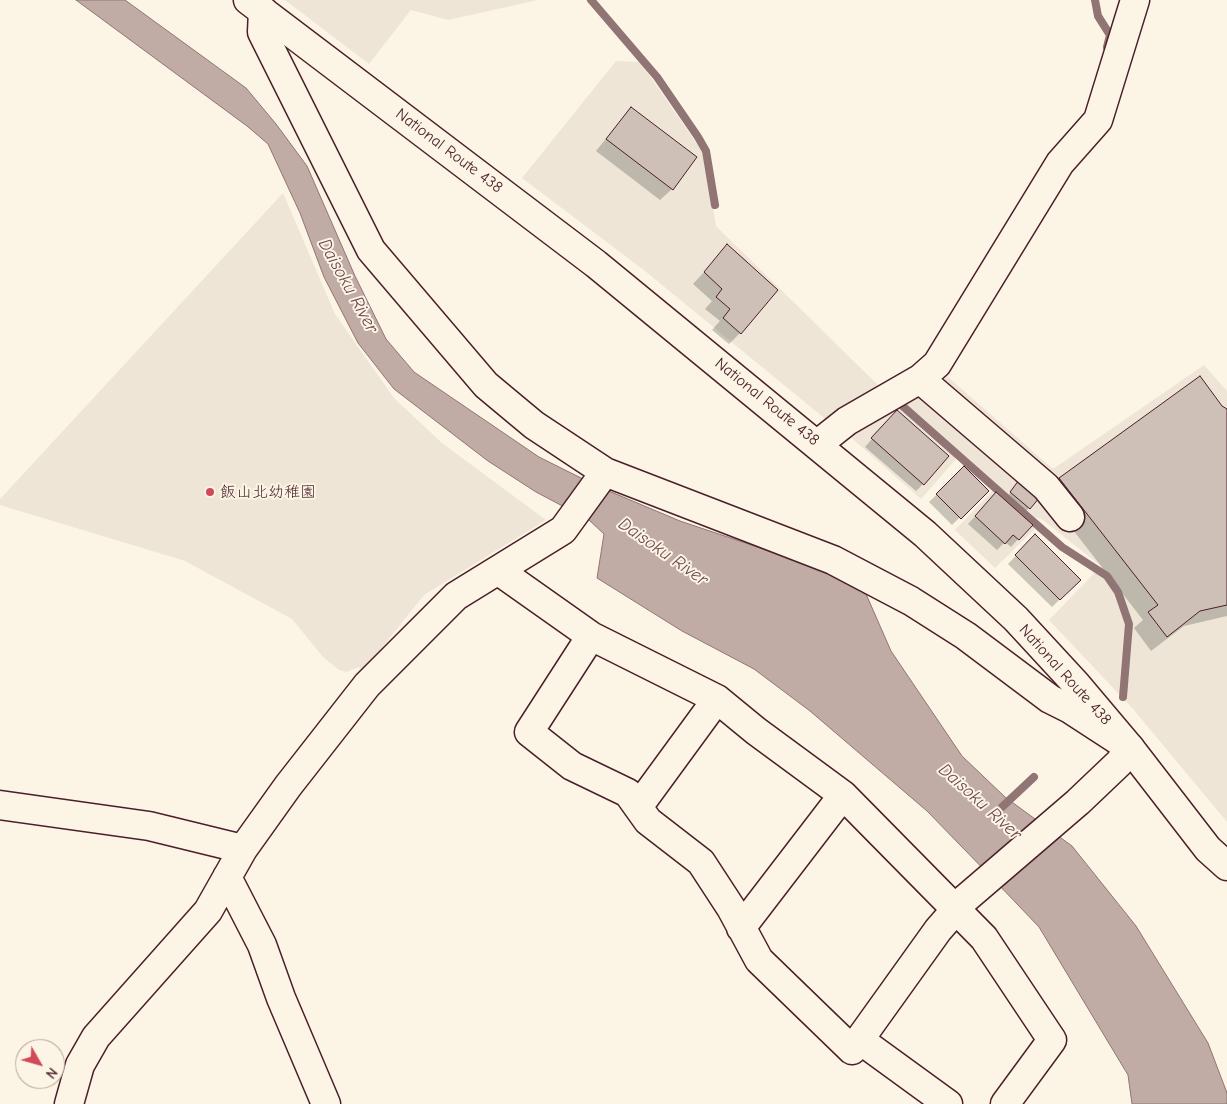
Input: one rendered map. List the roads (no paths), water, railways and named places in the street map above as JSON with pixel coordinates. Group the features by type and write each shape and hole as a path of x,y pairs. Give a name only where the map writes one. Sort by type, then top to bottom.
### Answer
{"main road":[{"path":"818,444 847,421 920,380 937,364 1060,163 1098,120 1135,0"},
{"path":"255,6 262,32 372,250 486,385 534,425 602,476 833,560 911,601 943,621 1050,699 1070,709 1130,748 1119,763 1078,802 960,904 938,930 852,1050 759,960 702,862 648,820 628,793 572,766 529,732 591,636"},
{"name":"National Route 438","path":"255,6 596,264 818,444 925,534 971,575 1070,677 1130,748 1208,849 1227,866"},
{"path":"920,380 1046,487 1070,517"},
{"path":"69,1104 80,1065 96,1037 208,911 243,849 288,786 366,685 456,596 563,530 602,476"},
{"path":"499,571 591,636 717,699 756,731 843,795 960,904 1052,1040 1005,1104"},
{"path":"638,807 717,699"},
{"path":"741,928 843,795"},
{"path":"0,805 148,826 243,849"},
{"path":"227,877 262,945 281,998 326,1104"},
{"path":"860,1040 948,1104"}],"water":[{"name":"Daisoku River","path":"76,0 125,0 246,88 307,166 355,276 386,339 414,372 539,457 597,486 680,521 817,567 866,594 891,651 962,756 1005,797 1072,846 1136,926 1208,1043 1227,1093 1227,1104 1132,1104 1128,1075 1039,927 996,882 927,811 810,711 754,669 682,631 597,578 604,534 589,520 536,492 488,461 394,389 358,343 324,277 300,213 268,144 247,126"}],"waterway":[{"path":"591,0 657,77 698,137 706,151 715,205"},
{"path":"1095,0 1098,16 1110,35 1107,47"},
{"path":"898,402 1062,547 1107,576 1118,592 1129,624 1123,697"},
{"name":"Daisoku River","path":"1002,807 1034,777"}],"place":[{"name":"飯山北幼稚園","path":"210,492"}]}
